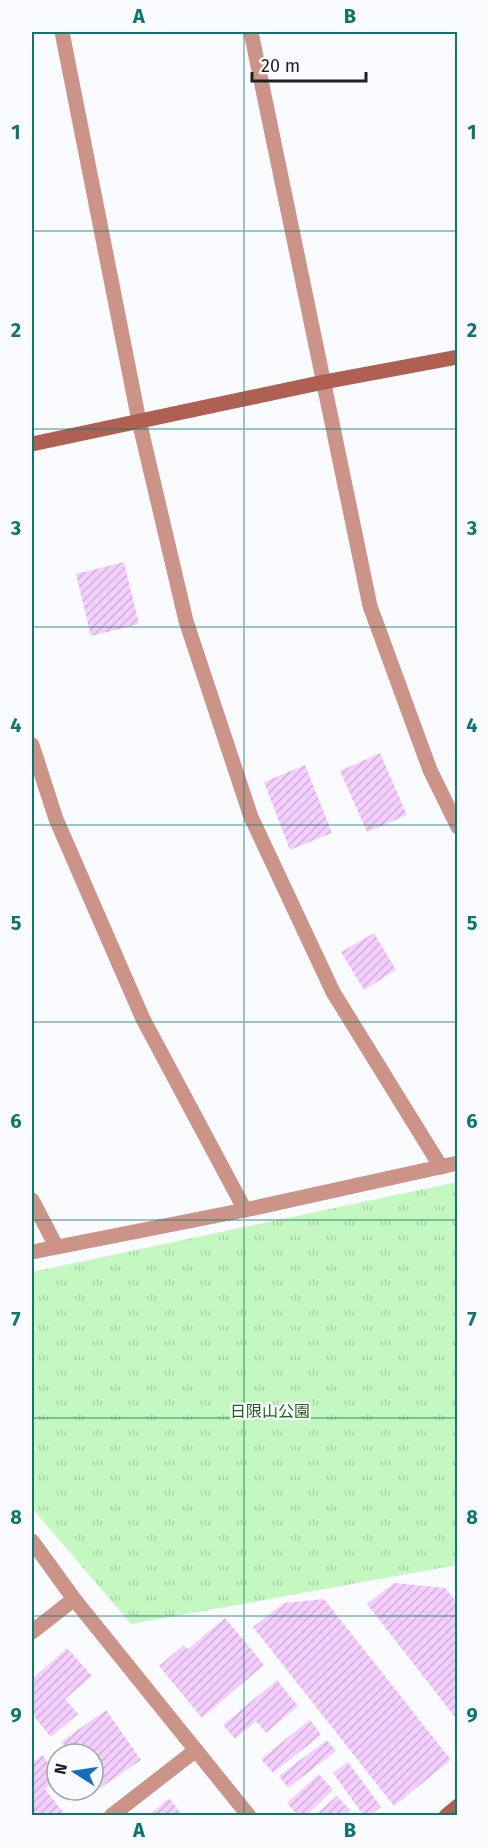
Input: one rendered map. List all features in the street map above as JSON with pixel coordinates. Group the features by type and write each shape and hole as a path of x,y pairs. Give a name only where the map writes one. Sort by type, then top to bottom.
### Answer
{"street":[{"path":"62,32 139,421 186,621 251,817 333,992 441,1167"},
{"path":"251,32 370,606 430,770 458,827"},
{"path":"32,444 324,382 458,357"},
{"path":"32,745 56,819 143,1019 245,1210"},
{"path":"32,1252 245,1210 458,1163"},
{"path":"32,1200 56,1246"},
{"path":"32,1541 74,1599 249,1815"},
{"path":"32,1632 74,1599"},
{"path":"111,1815 196,1750"},
{"path":"446,1815 458,1806"}],"green space":[{"name":"日限山公園","path":"457,1182 457,1565 131,1624 32,1508 32,1272"}],"building":[{"path":"124,562 139,624 91,636 76,574"},
{"path":"380,753 407,815 367,832 340,771"},
{"path":"305,765 332,833 290,850 264,782"},
{"path":"374,933 396,970 364,990 341,952"},
{"path":"394,1583 445,1588 458,1604 458,1721 367,1604"},
{"path":"324,1599 451,1760 394,1806 253,1627 284,1603"},
{"path":"225,1618 264,1665 202,1718 159,1666 184,1645 188,1649"},
{"path":"67,1648 92,1676 65,1699 78,1714 51,1737 32,1714 32,1679"},
{"path":"277,1680 298,1706 266,1733 256,1721 235,1739 223,1725"},
{"path":"106,1710 141,1760 105,1785 105,1742 61,1742"},
{"path":"310,1720 321,1735 273,1773 261,1759"},
{"path":"327,1740 336,1751 288,1788 279,1776"},
{"path":"42,1755 45,1759 45,1802 55,1802 66,1816 32,1816 32,1763"},
{"path":"348,1762 381,1807 369,1816 364,1816 333,1773"},
{"path":"319,1774 333,1790 306,1816 299,1816 287,1803"},
{"path":"337,1796 350,1810 344,1816 314,1816"},
{"path":"169,1798 183,1816 148,1816"}]}
